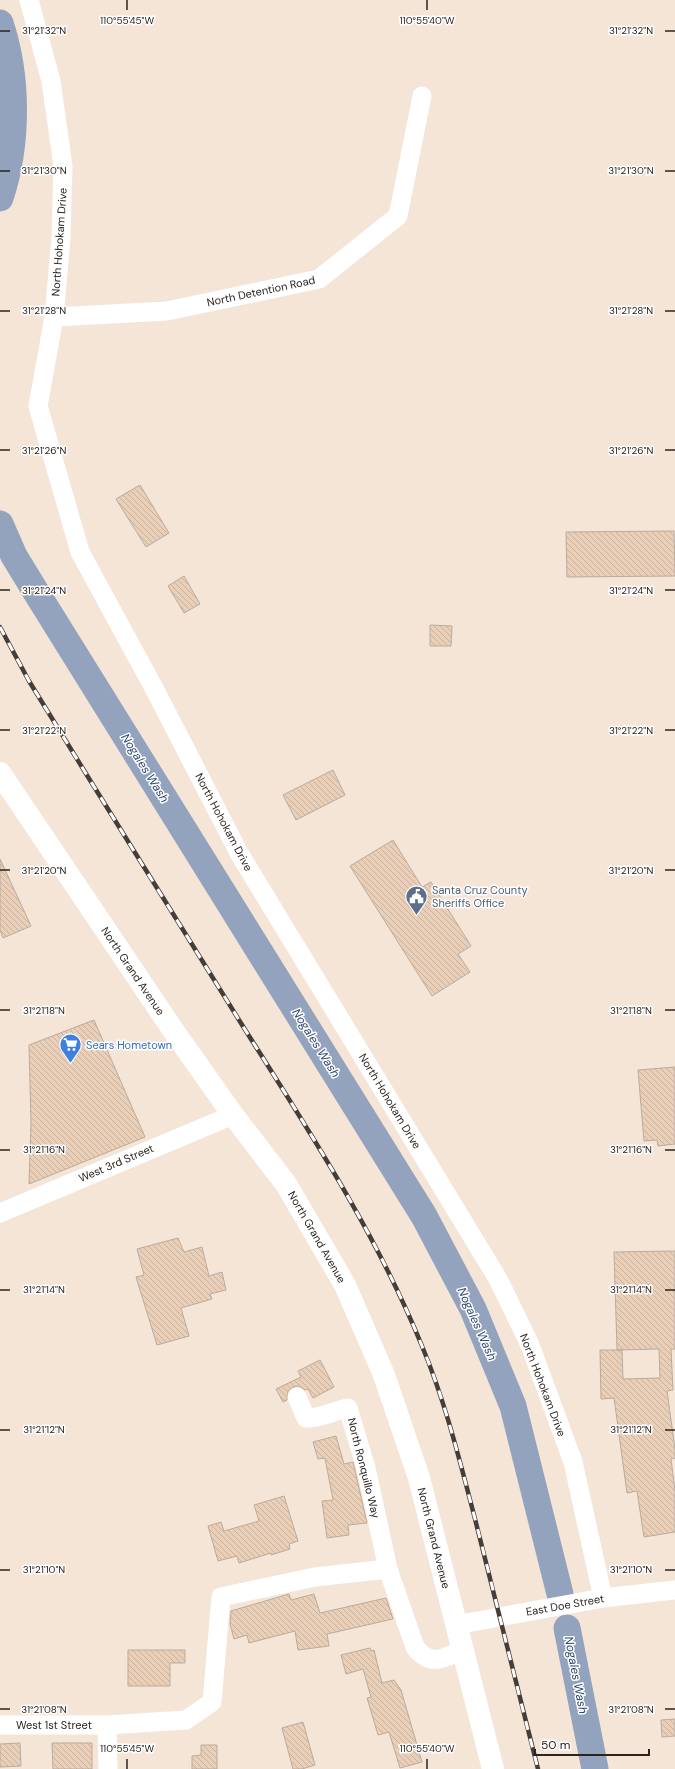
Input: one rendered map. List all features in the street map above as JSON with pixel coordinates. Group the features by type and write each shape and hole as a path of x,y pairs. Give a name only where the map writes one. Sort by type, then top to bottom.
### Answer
{"main road":[{"name":"North Grand Avenue","path":"0,773 173,1030 233,1115 286,1184 345,1285 384,1375 419,1478 463,1649 489,1768"}],"street":[{"name":"North Hohokam Drive","path":"29,0 50,81 64,166 61,237 54,317 38,406 80,552 155,690 239,853 498,1279 530,1345 573,1462 603,1598"},
{"name":"North Detention Road","path":"54,317 167,311 319,279 398,216 422,96"},
{"name":"West 3rd Street","path":"0,1213 233,1115"},
{"name":"North Ronquillo Way","path":"297,1397 306,1418 319,1418 337,1410 348,1408 366,1468 388,1569 415,1647 422,1656 430,1660 446,1657 463,1649"},
{"name":"West 1st Street","path":"0,1725 107,1725 186,1720 212,1702 222,1598 315,1577 388,1569"},
{"name":"East Doe Street","path":"456,1625 603,1598 675,1590"},
{"path":"107,1725 108,1769"}],"building":[{"path":"140,485 169,533 146,547 116,499"},
{"path":"674,531 675,576 567,577 566,532"},
{"path":"184,576 200,604 184,613 168,586"},
{"path":"430,625 452,626 451,646 430,646"},
{"path":"333,770 345,795 296,820 283,795"},
{"name":"Santa Cruz County Sheriffs Office","path":"393,840 422,887 431,882 471,946 458,954 470,972 432,996 350,866"},
{"path":"0,859 31,926 3,938 0,930"},
{"path":"94,1020 145,1137 29,1184 31,1123 29,1045"},
{"path":"675,1067 675,1144 658,1146 657,1140 644,1141 638,1070"},
{"path":"178,1238 184,1252 202,1247 209,1276 222,1272 226,1290 210,1294 212,1299 181,1308 189,1336 157,1345 136,1277 144,1275 137,1249"},
{"path":"675,1251 675,1349 671,1349 673,1390 667,1391 675,1449 675,1458 671,1459 675,1491 675,1532 644,1537 637,1491 627,1493 614,1398 601,1399 600,1350 617,1350 614,1252","holes":["659,1349 660,1378 623,1379 622,1350 617,1350"]},
{"path":"320,1360 334,1387 313,1398 308,1389 305,1390 299,1386 293,1387 288,1391 287,1400 283,1402 276,1389 301,1377 298,1371"},
{"path":"336,1436 344,1464 353,1462 367,1523 348,1525 349,1535 327,1538 322,1501 333,1500 325,1458 318,1459 313,1442"},
{"path":"284,1496 298,1541 289,1544 290,1549 239,1563 237,1556 218,1561 208,1526 221,1522 224,1531 259,1521 254,1505"},
{"path":"289,1594 291,1600 314,1594 320,1613 386,1598 393,1619 327,1634 329,1646 298,1650 295,1631 249,1643 247,1635 234,1639 230,1624 231,1611"},
{"path":"370,1648 371,1651 374,1650 382,1683 394,1680 401,1690 422,1762 400,1768 389,1732 378,1735 367,1698 371,1697 363,1669 346,1674 341,1655"},
{"path":"128,1650 185,1650 185,1663 170,1663 170,1686 128,1686"},
{"path":"675,1719 675,1736 662,1737 661,1720"},
{"path":"303,1722 315,1765 302,1769 293,1769 282,1728"},
{"path":"20,1743 21,1766 0,1767 0,1744"},
{"path":"52,1743 92,1743 92,1769 53,1769"},
{"path":"201,1745 217,1745 217,1769 192,1769 192,1756 201,1755"}],"waterway":[{"name":"Nogales Wash","path":"0,23 10,66 14,110 10,155 0,198"},
{"name":"Nogales Wash","path":"0,524 14,556 36,592 424,1216 473,1309 513,1406 560,1594"},
{"name":"Nogales Wash","path":"567,1628 595,1769"}],"railway":[{"path":"0,627 29,681 317,1144 363,1223 404,1304 438,1388 451,1430 538,1769"}],"place":[{"name":"Santa Cruz County Sheriffs Office","path":"417,916"},
{"name":"Sears Hometown","path":"71,1064"}]}
